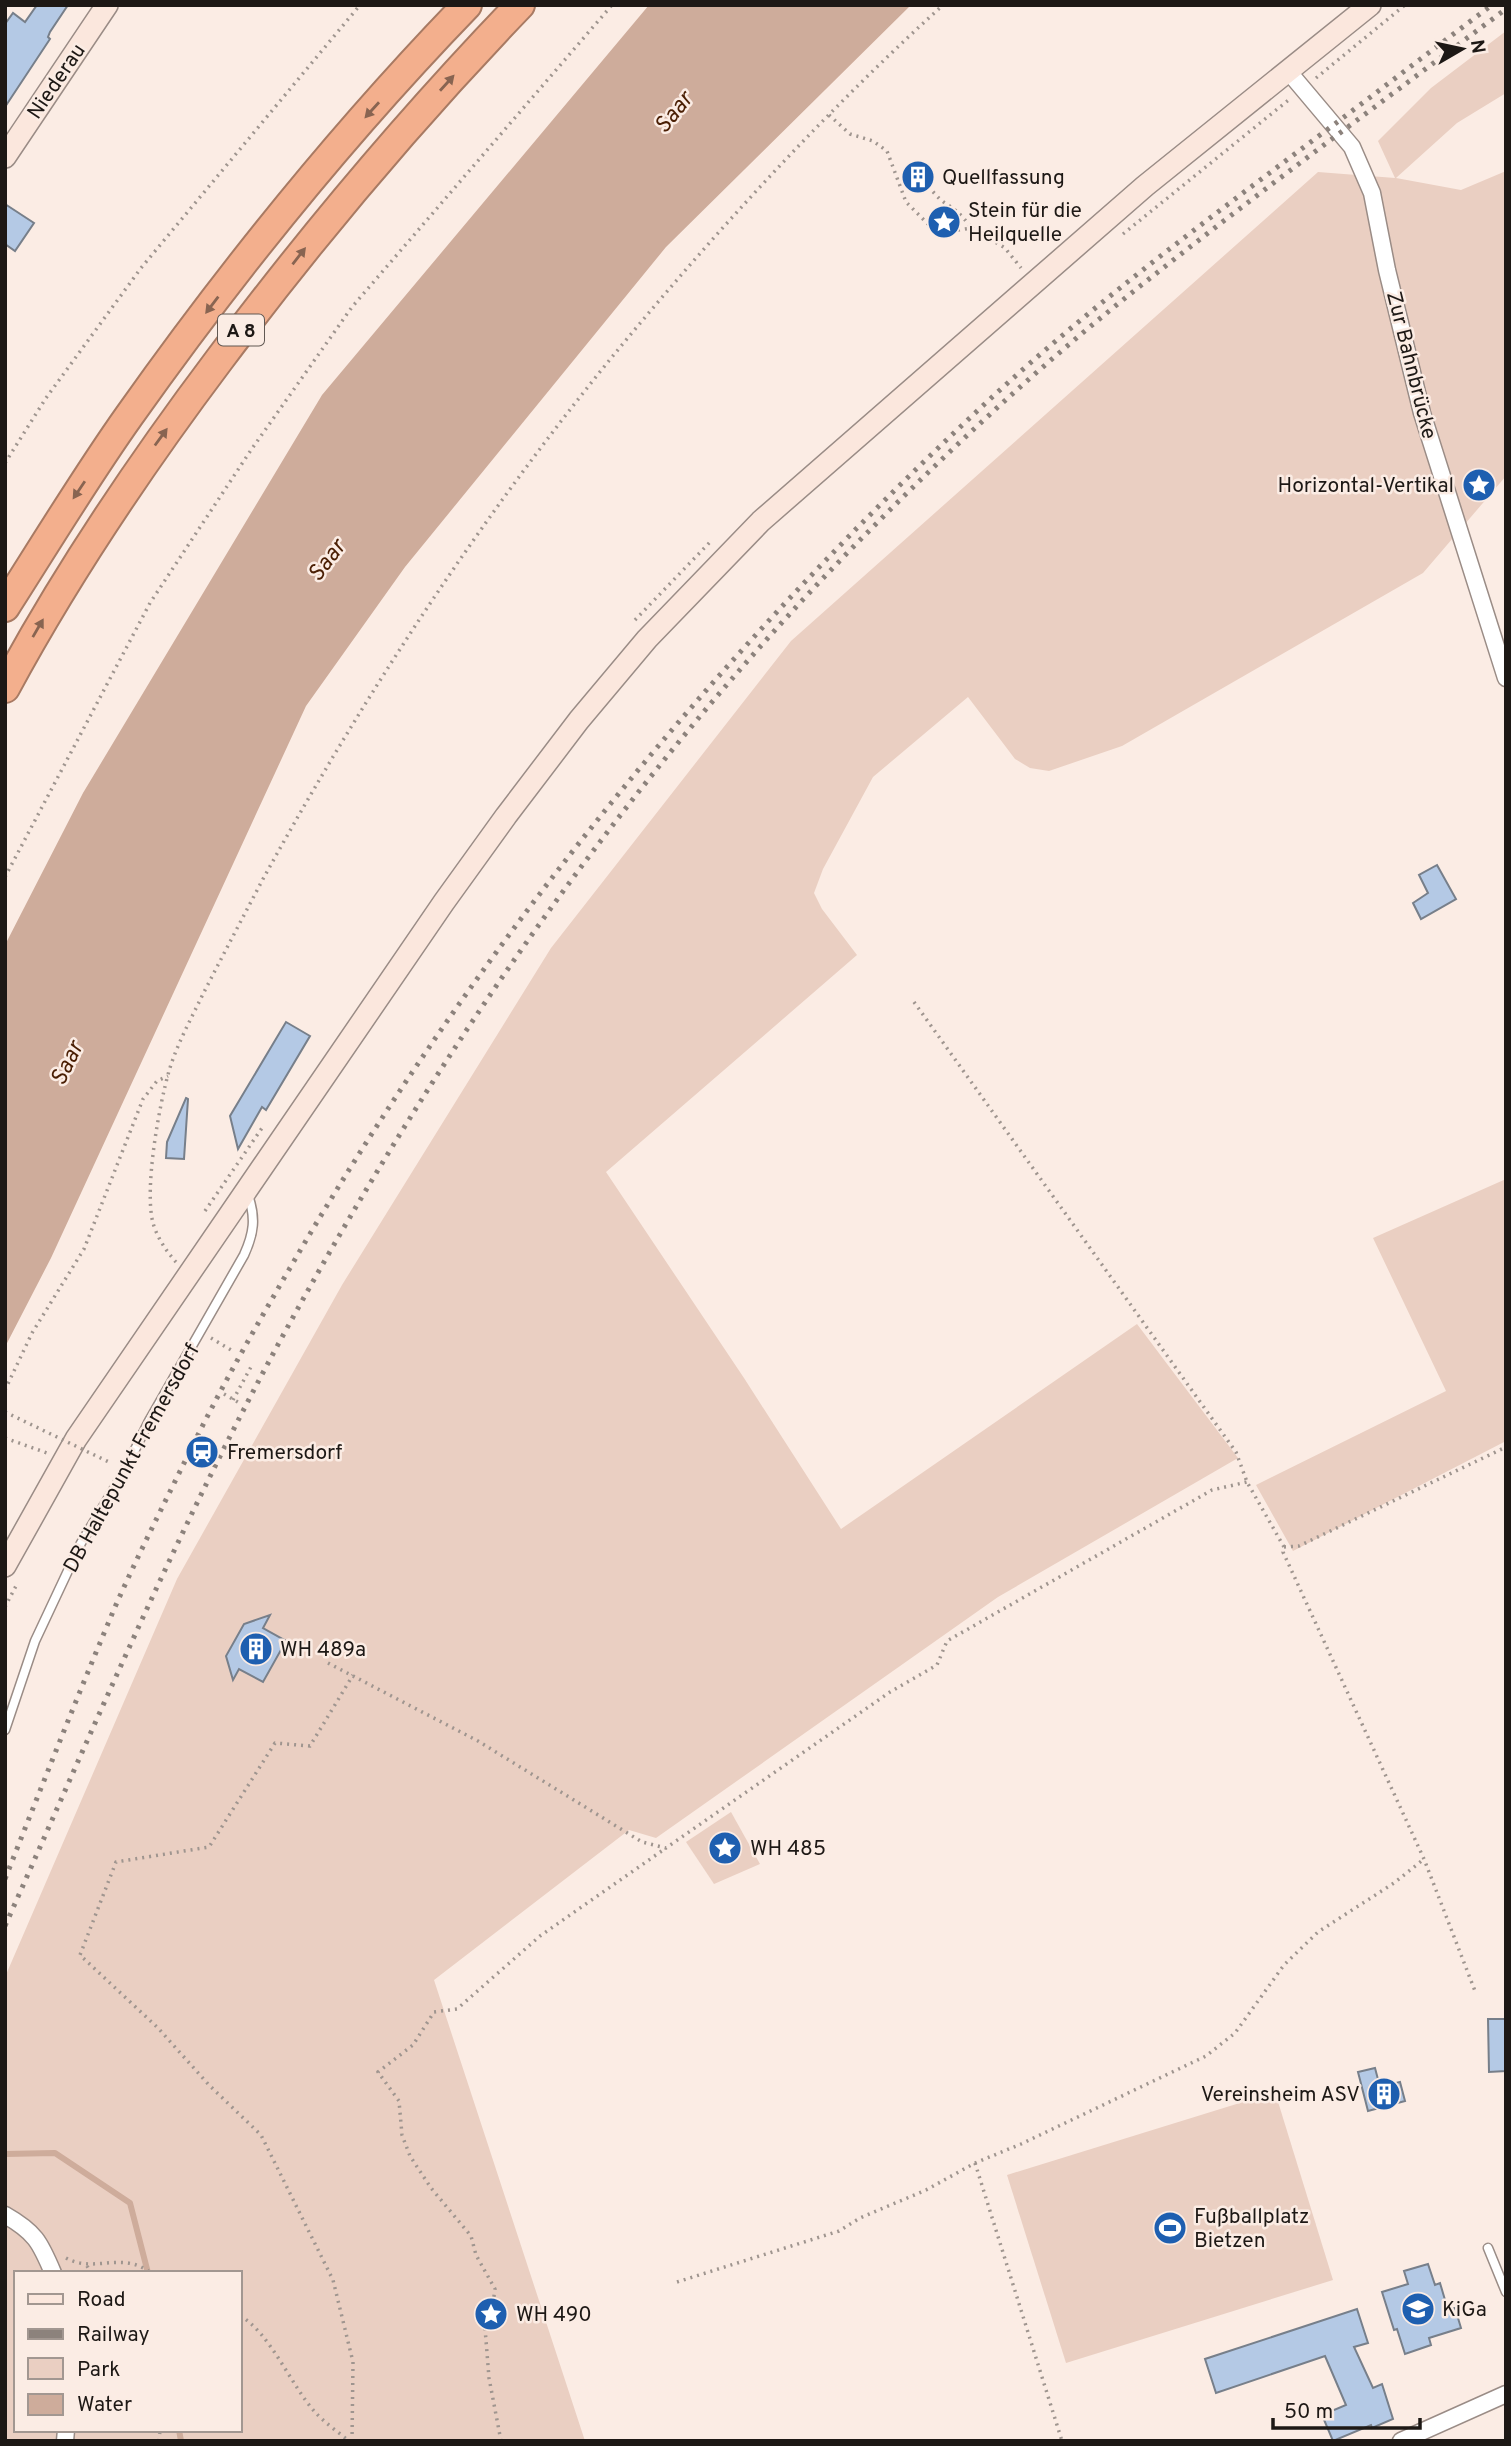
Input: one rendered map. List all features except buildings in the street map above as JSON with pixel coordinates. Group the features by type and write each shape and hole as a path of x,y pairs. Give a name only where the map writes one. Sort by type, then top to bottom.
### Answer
{"highway":[{"name":"A 8","path":"5,607 129,415 216,300 352,133 467,5"},
{"name":"A 8","path":"5,688 37,628 110,512 160,438 246,323 315,235 389,148 520,5"}],"main road":[{"name":"Niederau","path":"5,157 107,5"},
{"path":"13,1571 76,1439 506,816 579,720 663,622 761,521 957,348 1144,186 1370,5"}],"street":[{"name":"Zur Bahnbrücke","path":"1288,71 1352,147 1372,193 1387,270 1422,413 1506,678"},
{"path":"5,2215 26,2227 42,2248 52,2271"},
{"path":"1401,2441 1506,2394"}],"lane":[{"name":"DB Haltepunkt Fremersdorf","path":"5,1730 35,1641 81,1543 124,1472 149,1421 244,1255 254,1230 253,1211 247,1191"},
{"path":"1488,2248 1506,2292"}],"path":[{"path":"5,463 46,398 141,268 360,5"},
{"path":"5,877 150,603 251,450 352,307 612,5"},
{"path":"189,1276 159,1239 153,1224 149,1198 160,1112 168,1076 186,1027 241,919 332,758 414,626 487,521 611,358 688,268 830,115 943,5"},
{"path":"1121,236 1405,5"},
{"path":"830,115 850,134 873,141 887,151 906,202 937,233 972,228"},
{"path":"923,182 934,190 944,203 954,206 972,228 1005,248"},
{"path":"1010,274 1020,266"},
{"path":"629,626 718,534"},
{"path":"914,1003 1236,1452 1247,1482 1284,1547 1283,1552 1424,1859 1475,1990"},
{"path":"5,1390 32,1333 84,1249 143,1099 157,1081 168,1076"},
{"path":"201,1217 269,1118"},
{"path":"173,1259 180,1249"},
{"path":"200,1332 231,1350"},
{"path":"233,1400 252,1365"},
{"path":"223,1394 241,1404"},
{"path":"5,1412 111,1463"},
{"path":"5,1438 49,1454 60,1435"},
{"path":"85,1453 91,1442"},
{"path":"1284,1547 1298,1546 1506,1447"},
{"path":"501,2441 491,2388 485,2328 492,2310 495,2289 476,2255 471,2235 431,2188 410,2156 402,2135 399,2101 377,2072 412,2045 434,2012 457,2009 540,1936 890,1692 937,1665 947,1641 1212,1490 1247,1482"},
{"path":"5,1607 13,1571"},
{"path":"328,1663 478,1741 642,1842 666,1848"},
{"path":"351,2441 354,2362 332,2280 261,2135 209,2085 158,2028 80,1955 116,1862 209,1847 275,1743 310,1746 353,1674"},
{"path":"677,2282 839,2231 860,2218 926,2190 975,2163 1206,2056 1235,2032 1284,1965 1318,1933 1395,1883 1424,1859"},
{"path":"975,2163 1062,2441"},
{"path":"90,2271 87,2266 106,2261 129,2262 148,2271"},
{"path":"242,2317 248,2320 271,2349 315,2412 351,2441"}],"green space":[{"path":"1506,31 1506,93 1457,123 1396,178 1461,190 1506,171 1506,476 1423,573 1122,746 1049,771 1030,768 1015,759 968,697 873,777 823,869 814,893 822,909 857,955 606,1172 841,1529 1137,1324 1238,1458 998,1597 656,1838 629,1830 434,1980 585,2441 5,2441 5,1977 177,1579 342,1285 551,948 791,641 1318,172 1395,178 1378,141 1431,88"},
{"path":"1506,1179 1506,1441 1293,1551 1256,1485 1446,1391 1373,1238"},
{"path":"731,1812 760,1864 714,1884 686,1842"},
{"name":"Fußballplatz Bietzen","path":"1275,2092 1333,2280 1066,2363 1007,2175"}],"water":[{"name":"Saar","path":"649,5 911,5 666,247 405,567 306,706 51,1258 5,1347 5,945 83,793 322,395"}],"waterway":[{"path":"5,2154 55,2153 130,2203 147,2271"},
{"path":"179,2432 181,2441"}],"railway":[{"path":"5,1879 115,1607 202,1427 243,1350 371,1134 446,1023 525,914 608,807 694,704 784,604 877,508 974,414 1098,305 1492,5"},
{"path":"5,1926 168,1564 274,1352 332,1247 458,1043 596,847 747,661 865,535 979,425 1058,354 1139,287 1506,9"}],"place":[{"name":"Quellfassung","path":"918,177"},
{"name":"Stein für die Heilquelle","path":"944,222"},
{"name":"Horizontal-Vertikal","path":"1479,485"},
{"name":"Fremersdorf","path":"202,1452"},
{"name":"WH 489a","path":"256,1649"},
{"name":"WH 485","path":"725,1848"},
{"name":"Vereinsheim ASV","path":"1384,2094"},
{"name":"Fußballplatz Bietzen","path":"1170,2228"},
{"name":"KiGa","path":"1418,2309"},
{"name":"WH 490","path":"491,2314"}]}
